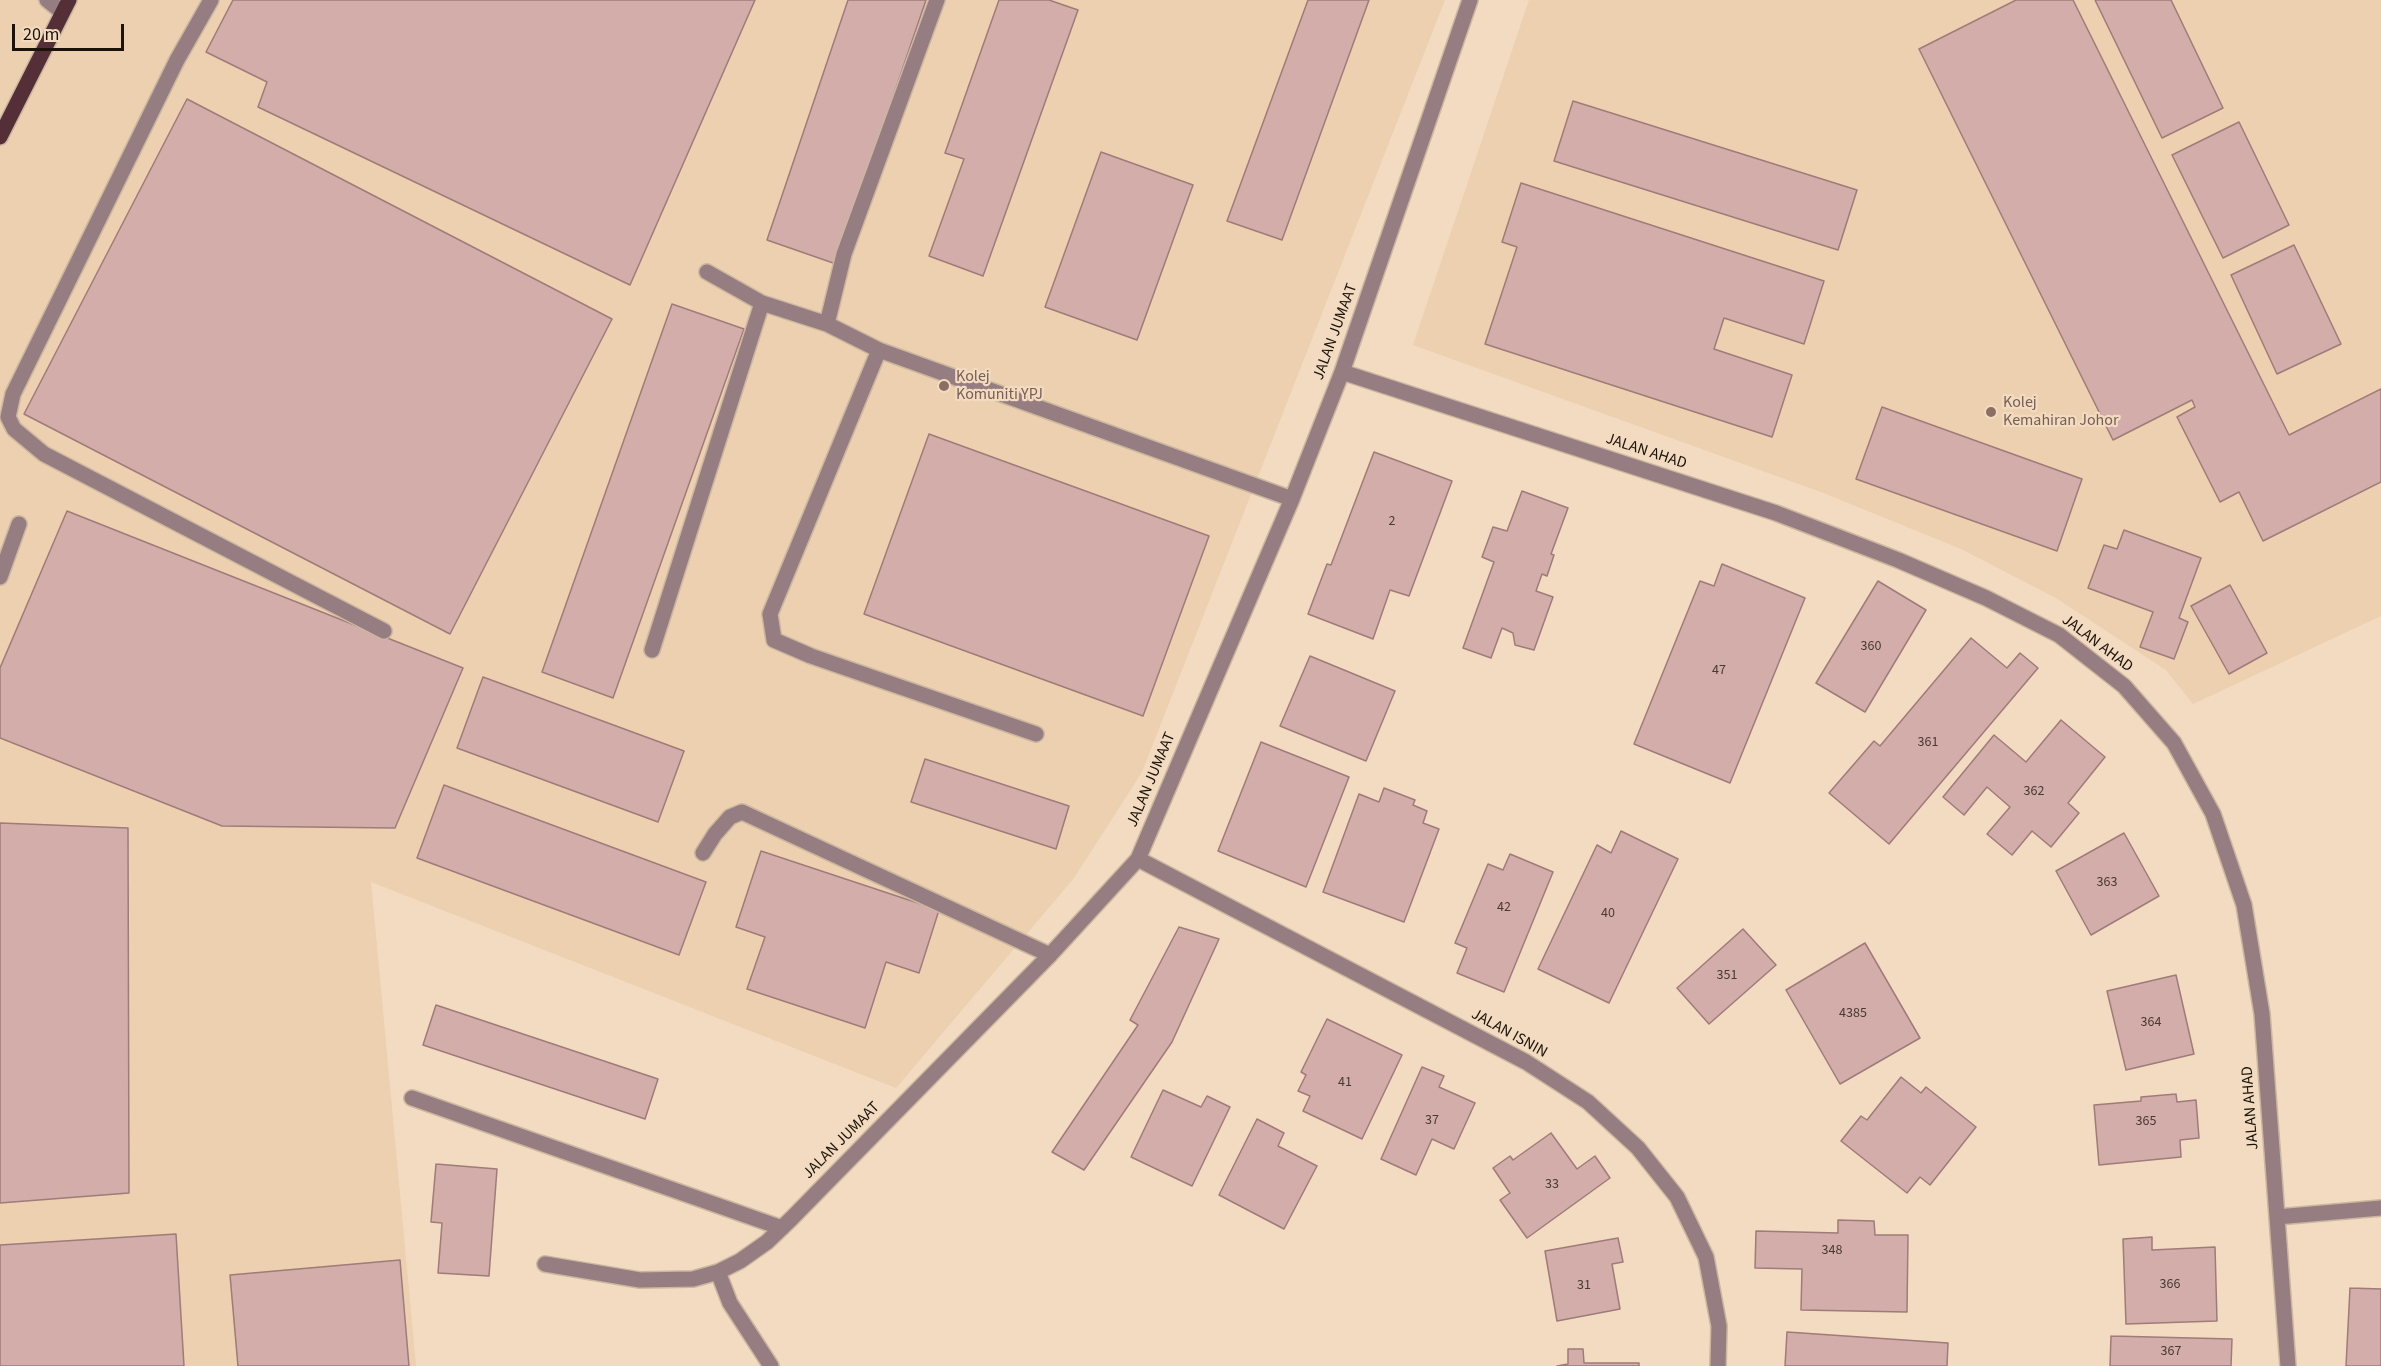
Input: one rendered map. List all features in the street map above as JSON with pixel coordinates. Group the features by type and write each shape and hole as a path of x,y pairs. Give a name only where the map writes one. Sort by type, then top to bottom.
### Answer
{"main road":[{"path":"0,137 65,6"}],"street":[{"path":"46,0 65,6"},
{"path":"211,0 177,60 28,363 13,394 8,417 14,429 44,454 384,631"},
{"path":"827,324 844,254 937,0"},
{"name":"JALAN JUMAAT","path":"545,1264 640,1280 693,1279 718,1272 740,1261 782,1228 1050,955 1138,859 1292,499 1342,372 1470,0"},
{"path":"707,272 762,303 827,324 879,350 1292,499"},
{"path":"652,650 762,303"},
{"path":"879,350 770,614 774,640 811,656 1036,734"},
{"name":"JALAN AHAD","path":"1342,372 1776,513 1898,560 1986,598 2059,634 2124,687 2174,743 2213,814 2244,905 2262,1014 2289,1366"},
{"path":"0,578 19,524"},
{"path":"703,853 715,834 730,817 742,812 1050,955"},
{"name":"JALAN ISNIN","path":"1138,859 1526,1062 1588,1102 1638,1148 1677,1197 1706,1257 1719,1326 1718,1366"},
{"path":"412,1098 782,1228"},
{"path":"2277,1217 2381,1208"},
{"path":"718,1272 730,1303 771,1366"}],"shaded area":[{"path":"0,0 1445,0 1142,772 1074,878 896,1088 371,882 416,1366 0,1366"},
{"name":"Kolej Kemahiran Johor","path":"1529,0 2381,0 2381,616 2193,704 2166,670 2056,598 1961,549 1821,492 1413,345"}],"building":[{"path":"233,0 755,0 630,285 258,107 267,82 206,52"},
{"path":"848,0 926,0 836,264 767,240"},
{"path":"999,0 1049,0 1078,10 983,276 929,256 964,159 945,153"},
{"path":"1308,0 1369,0 1282,240 1227,221"},
{"path":"2016,0 2073,0 2289,435 2381,389 2381,482 2263,541 2239,492 2220,502 2177,417 2195,407 2192,400 2113,440 1919,49"},
{"path":"2095,0 2171,0 2223,108 2162,138"},
{"path":"187,99 612,319 450,634 24,414"},
{"path":"1573,101 1857,190 1838,250 1554,161"},
{"path":"2239,122 2289,225 2223,258 2172,155"},
{"path":"1101,152 1193,185 1137,340 1045,307"},
{"path":"1521,183 1824,281 1804,344 1724,318 1714,349 1792,375 1772,437 1485,344 1517,247 1502,242"},
{"path":"2294,245 2341,344 2277,374 2231,275"},
{"path":"672,304 744,329 613,698 542,672"},
{"path":"1882,407 2082,479 2057,551 1856,479"},
{"path":"929,434 1209,536 1143,716 864,614"},
{"path":"1374,452 1452,481 1409,596 1390,590 1373,639 1308,614 1327,564 1331,565"},
{"path":"1522,491 1568,508 1551,554 1554,555 1547,576 1542,574 1536,591 1553,597 1534,650 1515,645 1513,633 1502,628 1491,658 1463,648 1494,562 1482,557 1493,527 1507,531"},
{"path":"67,511 463,668 395,828 222,826 0,738 0,668"},
{"path":"2124,530 2201,558 2179,618 2188,622 2174,659 2140,647 2153,612 2088,588 2104,545 2117,549"},
{"path":"1722,564 1805,598 1730,783 1634,744 1700,581 1714,586"},
{"path":"1878,581 1926,610 1865,712 1816,683"},
{"path":"2230,585 2267,653 2229,674 2191,606"},
{"path":"1971,638 2007,668 2020,653 2038,668 1889,844 1829,793 1874,741 1880,746"},
{"path":"1310,656 1395,691 1366,761 1280,726"},
{"path":"483,677 684,751 658,822 457,748"},
{"path":"2061,720 2105,757 2068,803 2079,813 2051,847 2032,831 2012,855 1987,834 2010,807 1987,787 1964,815 1943,797 1994,735 2026,762"},
{"path":"1261,742 1349,777 1306,887 1218,851"},
{"path":"925,759 1069,806 1056,849 911,802"},
{"path":"444,785 706,882 679,955 417,858"},
{"path":"1384,788 1415,800 1413,805 1427,811 1423,823 1439,829 1404,922 1323,892 1359,794 1379,802"},
{"path":"0,823 128,828 129,1193 0,1203"},
{"path":"1621,831 1678,859 1609,1003 1538,969 1597,845 1611,853"},
{"path":"2124,833 2159,896 2091,935 2056,871"},
{"path":"761,851 939,910 919,973 886,962 865,1028 747,989 765,937 736,927"},
{"path":"1510,854 1553,872 1504,992 1457,973 1467,948 1455,943 1488,864 1503,870"},
{"path":"1179,927 1219,939 1172,1042 1084,1170 1052,1152 1138,1025 1130,1020"},
{"path":"1743,929 1776,965 1709,1024 1677,988"},
{"path":"1865,943 1920,1038 1840,1084 1786,990"},
{"path":"2176,975 2194,1054 2126,1070 2107,991"},
{"path":"436,1005 658,1079 645,1119 423,1045"},
{"path":"1327,1019 1402,1055 1362,1139 1303,1111 1310,1096 1298,1091 1306,1075 1301,1072"},
{"path":"1422,1067 1444,1076 1439,1087 1475,1103 1454,1149 1432,1139 1416,1175 1381,1159"},
{"path":"1901,1077 1921,1093 1926,1087 1976,1127 1930,1185 1920,1177 1907,1193 1841,1141 1861,1116 1867,1120"},
{"path":"1163,1090 1201,1107 1207,1096 1230,1107 1192,1186 1131,1157"},
{"path":"2176,1094 2177,1102 2196,1100 2199,1138 2180,1140 2181,1157 2099,1165 2094,1105 2141,1101 2141,1097"},
{"path":"1257,1119 1284,1133 1278,1146 1317,1166 1284,1229 1219,1195"},
{"path":"1551,1133 1577,1169 1595,1156 1610,1178 1527,1238 1500,1200 1510,1193 1493,1168 1510,1156 1513,1160"},
{"path":"436,1164 497,1169 489,1276 438,1273 442,1223 431,1222"},
{"path":"1838,1220 1874,1221 1875,1235 1908,1235 1907,1312 1801,1310 1802,1269 1755,1268 1756,1231 1838,1233"},
{"path":"176,1234 184,1366 0,1366 0,1245"},
{"path":"2152,1237 2152,1250 2215,1247 2217,1321 2126,1324 2123,1239"},
{"path":"1618,1238 1623,1262 1612,1264 1620,1309 1557,1321 1545,1251"},
{"path":"400,1260 409,1366 238,1366 230,1275"},
{"path":"2350,1288 2381,1289 2381,1366 2346,1366"},
{"path":"1787,1332 1948,1343 1947,1366 1785,1366"},
{"path":"2111,1336 2232,1339 2231,1366 2110,1366"},
{"path":"1568,1349 1583,1349 1584,1363 1639,1363 1639,1366 1557,1366 1568,1364"}],"place":[{"name":"Kolej Komuniti YPJ","path":"944,386"},
{"name":"Kolej Kemahiran Johor","path":"1991,412"}]}
